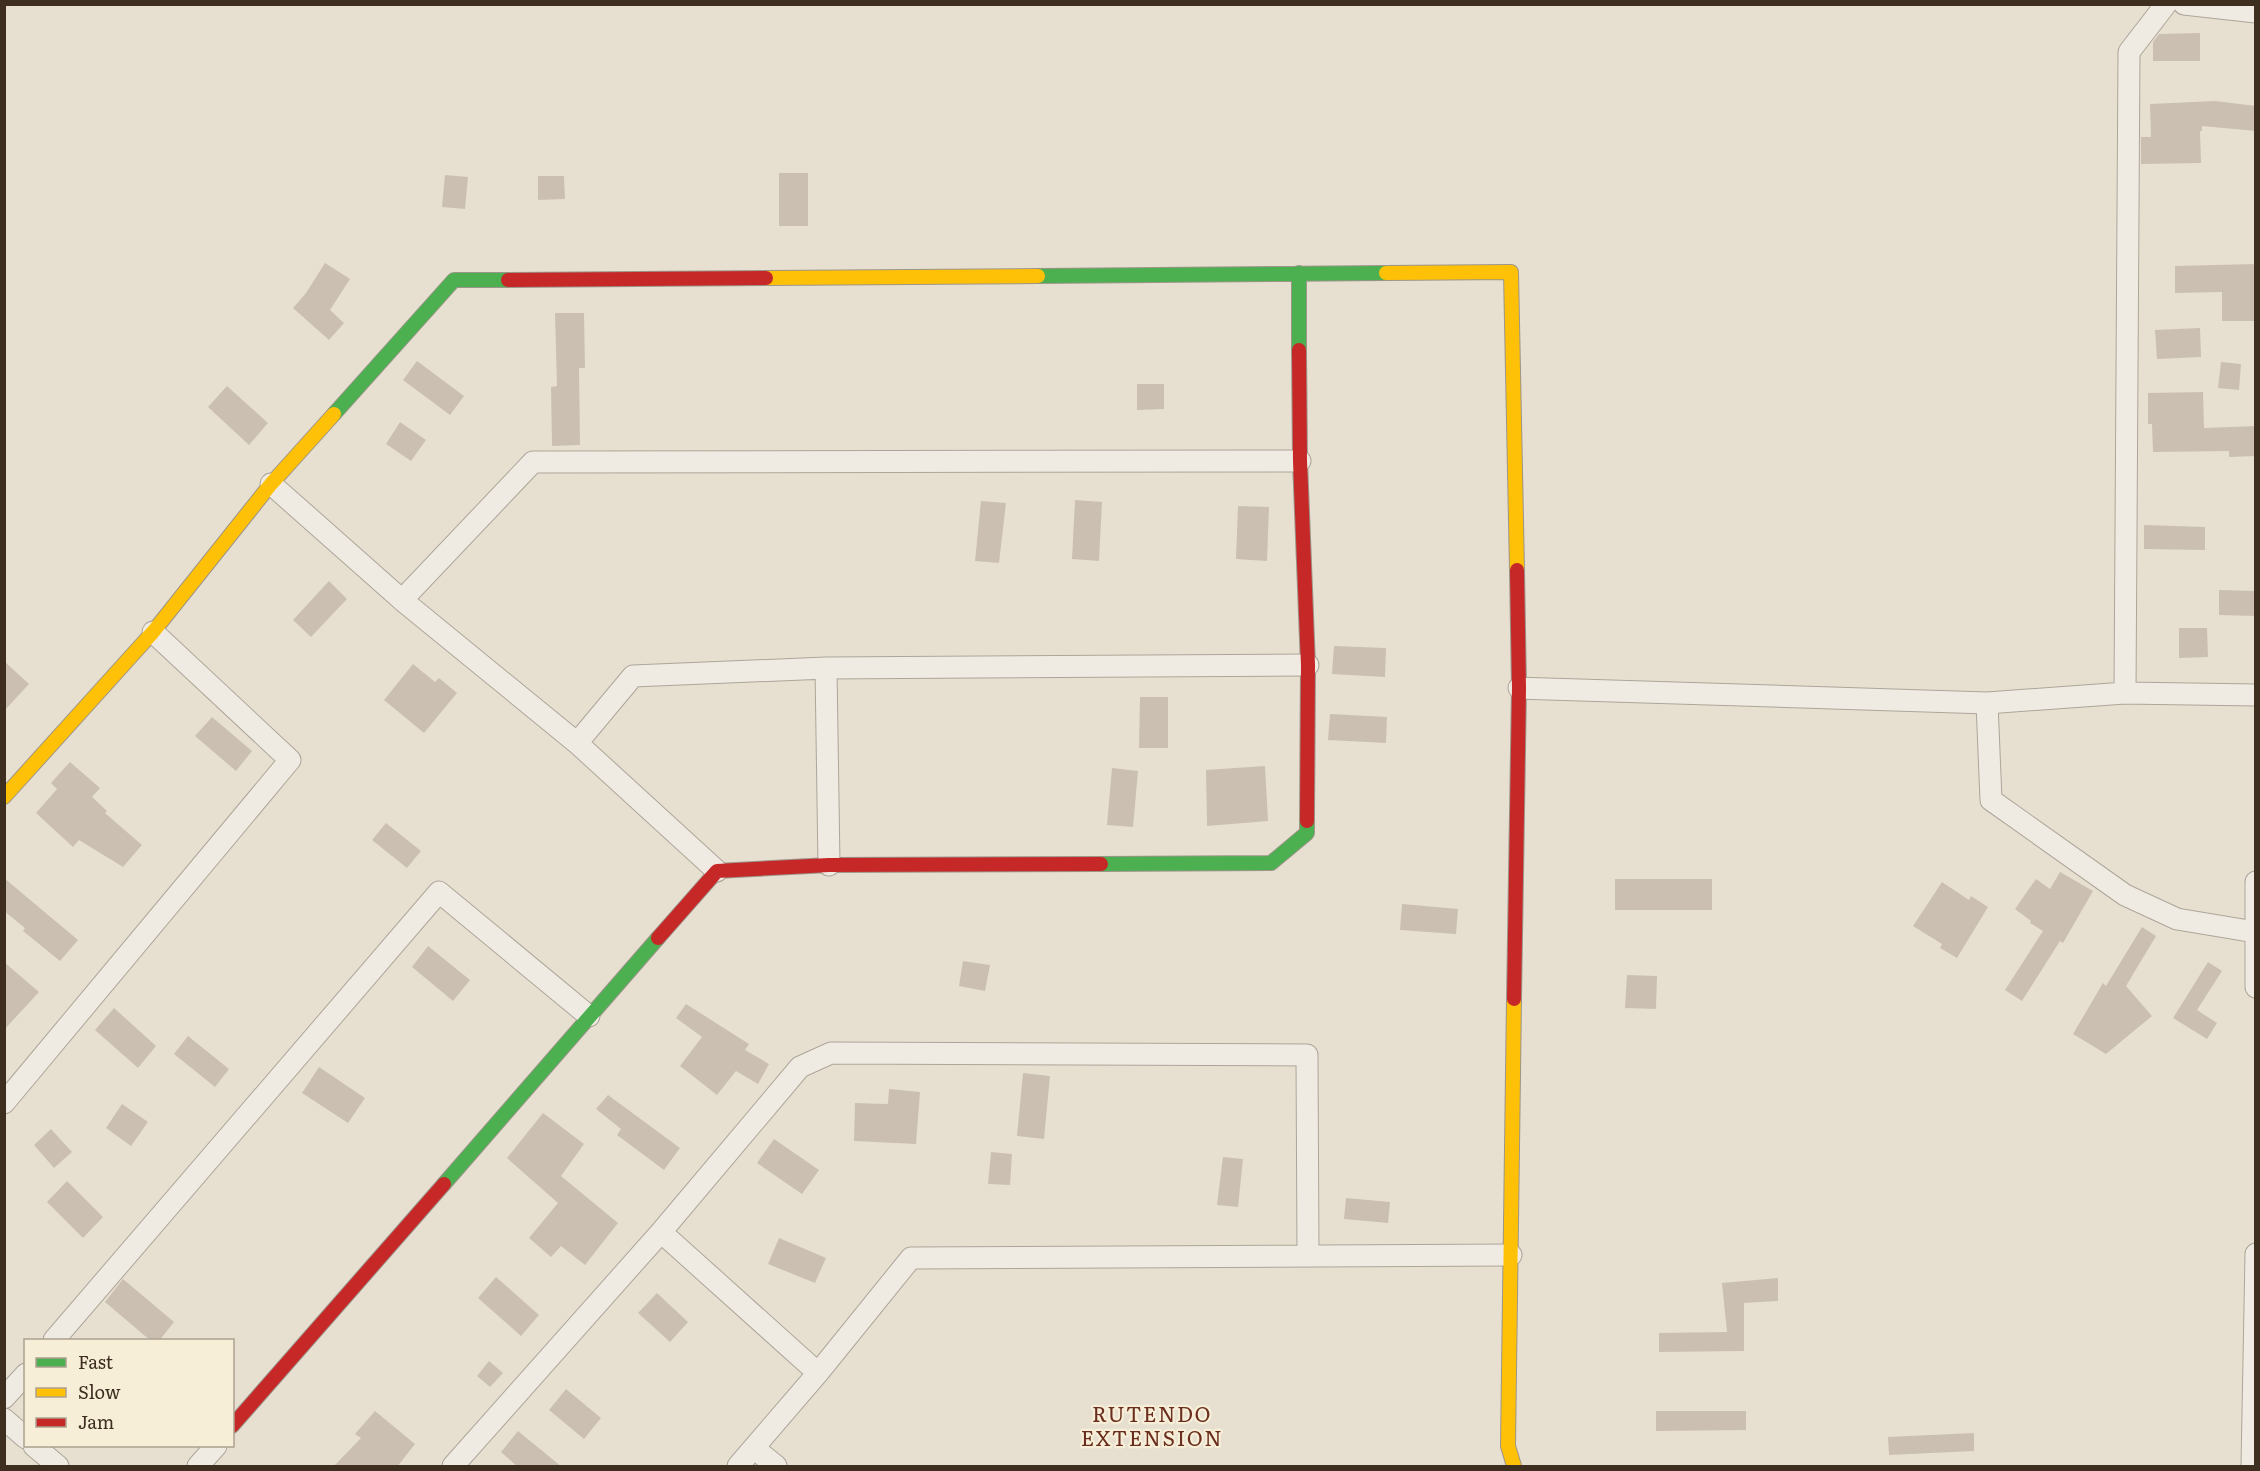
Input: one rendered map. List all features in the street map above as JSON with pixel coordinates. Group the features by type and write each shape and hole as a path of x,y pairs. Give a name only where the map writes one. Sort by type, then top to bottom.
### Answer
{"street":[{"path":"2125,693 2129,52 2166,4"},
{"path":"2184,4 2256,12"},
{"path":"4,797 153,632 271,484 454,280 1511,272 1519,688 1508,1446 1514,1467"},
{"path":"234,1424 717,872 830,865 1271,863 1306,833 1308,665 1300,461 1299,273"},
{"path":"402,600 533,462 1300,461"},
{"path":"271,484 402,600 577,743 717,872"},
{"path":"4,1103 290,760 153,632"},
{"path":"577,743 633,676 826,668 1308,665"},
{"path":"826,668 830,865"},
{"path":"1519,688 1988,703 2125,693 2256,695"},
{"path":"1988,703 1991,800 2125,895 2177,919 2254,932"},
{"path":"2256,882 2254,932 2256,987"},
{"path":"56,1339 440,892 589,1016"},
{"path":"453,1467 661,1232 800,1066 831,1053 1307,1055 1308,1255"},
{"path":"661,1232 818,1372"},
{"path":"2252,1467 2256,1254"},
{"path":"738,1467 911,1258 1511,1255"},
{"path":"4,1398 24,1376"},
{"path":"4,1419 24,1436"},
{"path":"35,1447 58,1467"},
{"path":"198,1467 215,1447"},
{"path":"754,1448 776,1467"}],"building":[{"path":"2200,33 2200,61 2153,61 2153,42 2159,34"},
{"path":"2215,101 2256,106 2256,131 2202,126 2202,131 2200,131 2201,163 2141,164 2141,137 2151,137 2150,104"},
{"path":"779,173 808,173 808,226 779,226"},
{"path":"445,175 468,177 465,209 442,207"},
{"path":"538,176 564,176 565,199 538,200"},
{"path":"325,263 350,279 330,310 344,323 329,340 293,308 306,293"},
{"path":"2256,264 2256,321 2222,321 2222,292 2175,293 2175,266"},
{"path":"555,313 584,313 585,368 579,368 580,445 552,446 551,387 557,386"},
{"path":"2200,328 2201,357 2157,359 2155,330"},
{"path":"417,361 464,396 450,415 403,380"},
{"path":"2221,362 2241,364 2239,390 2218,388"},
{"path":"1137,384 1164,384 1164,409 1137,410"},
{"path":"227,386 268,423 249,445 208,407"},
{"path":"2203,392 2204,428 2256,426 2256,456 2229,457 2229,451 2153,452 2152,424 2148,424 2148,393"},
{"path":"400,422 426,440 411,461 386,444"},
{"path":"1075,500 1102,502 1099,561 1072,559"},
{"path":"981,501 1006,503 999,563 975,561"},
{"path":"1238,506 1269,507 1267,561 1236,559"},
{"path":"2144,525 2205,527 2205,550 2144,549"},
{"path":"329,581 347,599 311,637 293,620"},
{"path":"2219,590 2256,591 2256,616 2219,615"},
{"path":"2179,628 2207,628 2208,657 2179,658"},
{"path":"1334,646 1386,648 1385,677 1332,674"},
{"path":"4,661 29,684 4,711"},
{"path":"413,664 435,682 439,678 457,693 424,733 384,700"},
{"path":"1140,697 1168,697 1168,748 1139,748"},
{"path":"1330,714 1387,717 1386,743 1328,740"},
{"path":"212,717 252,751 236,771 195,736"},
{"path":"70,762 100,788 92,797 107,811 105,813 142,845 123,867 79,840 73,847 36,813 57,789 51,783"},
{"path":"1265,766 1268,821 1207,826 1206,770"},
{"path":"1112,768 1138,771 1133,827 1107,825"},
{"path":"386,823 421,851 407,868 372,840"},
{"path":"2060,872 2093,891 2063,943 2060,941 2022,1001 2005,990 2043,931 2015,909 2036,879 2050,889"},
{"path":"4,878 78,940 60,961 23,931 25,928 4,911"},
{"path":"1615,879 1712,879 1712,910 1615,910"},
{"path":"1942,882 1969,900 1971,896 1988,907 1957,958 1940,948 1942,944 1913,926"},
{"path":"1402,904 1458,909 1456,934 1400,930"},
{"path":"2142,927 2156,936 2126,986 2152,1016 2106,1054 2073,1034 2103,983 2106,986"},
{"path":"428,946 470,980 453,1001 412,967"},
{"path":"963,961 990,965 985,991 959,986"},
{"path":"4,962 39,992 4,1030"},
{"path":"2208,962 2222,971 2197,1010 2217,1023 2207,1039 2173,1018"},
{"path":"1627,975 1657,976 1656,1009 1625,1008"},
{"path":"686,1004 749,1044 745,1050 769,1064 758,1084 736,1071 717,1095 680,1066 702,1037 676,1018"},
{"path":"114,1008 156,1046 138,1068 95,1030"},
{"path":"188,1036 229,1069 215,1087 174,1054"},
{"path":"319,1067 365,1098 348,1123 302,1093"},
{"path":"1023,1073 1050,1076 1044,1139 1017,1136"},
{"path":"889,1089 920,1092 916,1144 854,1141 855,1103 888,1104"},
{"path":"608,1095 680,1148 664,1170 617,1135 621,1129 596,1109"},
{"path":"122,1104 148,1122 131,1146 106,1128"},
{"path":"543,1113 584,1144 561,1176 618,1223 585,1265 561,1246 551,1257 529,1238 558,1203 507,1158"},
{"path":"51,1129 72,1152 54,1168 34,1145"},
{"path":"774,1139 819,1170 802,1194 757,1163"},
{"path":"991,1152 1012,1154 1010,1185 988,1184"},
{"path":"1223,1157 1243,1159 1238,1207 1217,1205"},
{"path":"67,1181 103,1217 83,1238 47,1202"},
{"path":"1346,1198 1390,1202 1388,1223 1344,1219"},
{"path":"779,1238 826,1258 815,1283 768,1264"},
{"path":"496,1277 539,1315 521,1336 478,1298"},
{"path":"1778,1278 1778,1301 1744,1303 1744,1351 1659,1352 1659,1333 1727,1332 1722,1283"},
{"path":"123,1279 174,1322 161,1339 149,1339 105,1302"},
{"path":"657,1293 688,1322 670,1342 638,1313"},
{"path":"489,1361 503,1373 490,1387 477,1376"},
{"path":"566,1389 601,1418 584,1439 549,1410"},
{"path":"375,1411 415,1444 397,1467 333,1467 361,1438 355,1434"},
{"path":"1656,1411 1746,1411 1746,1430 1656,1431"},
{"path":"518,1431 562,1467 518,1467 501,1452"},
{"path":"1974,1433 1974,1451 1889,1455 1888,1437"}],"traffic: fast":[{"path":"1299,273 1299,350"},
{"path":"1038,276 1386,273"},
{"path":"334,414 454,280 508,280"},
{"path":"1101,864 1271,863 1307,833 1307,821"},
{"path":"444,1184 658,938"}],"traffic: slow":[{"path":"1386,273 1511,272 1517,570"},
{"path":"766,278 1038,276"},
{"path":"4,797 153,632 271,484 334,414"},
{"path":"1514,999 1508,1446 1514,1466"}],"traffic: jam":[{"path":"508,280 766,278"},
{"path":"1299,350 1300,461 1308,665 1307,821"},
{"path":"1514,999 1519,688 1517,570"},
{"path":"658,938 717,871 829,865 1101,864"},
{"path":"234,1424 444,1184"}],"district":[{"name":"RUTENDO EXTENSION","path":"1152,1424"}]}
